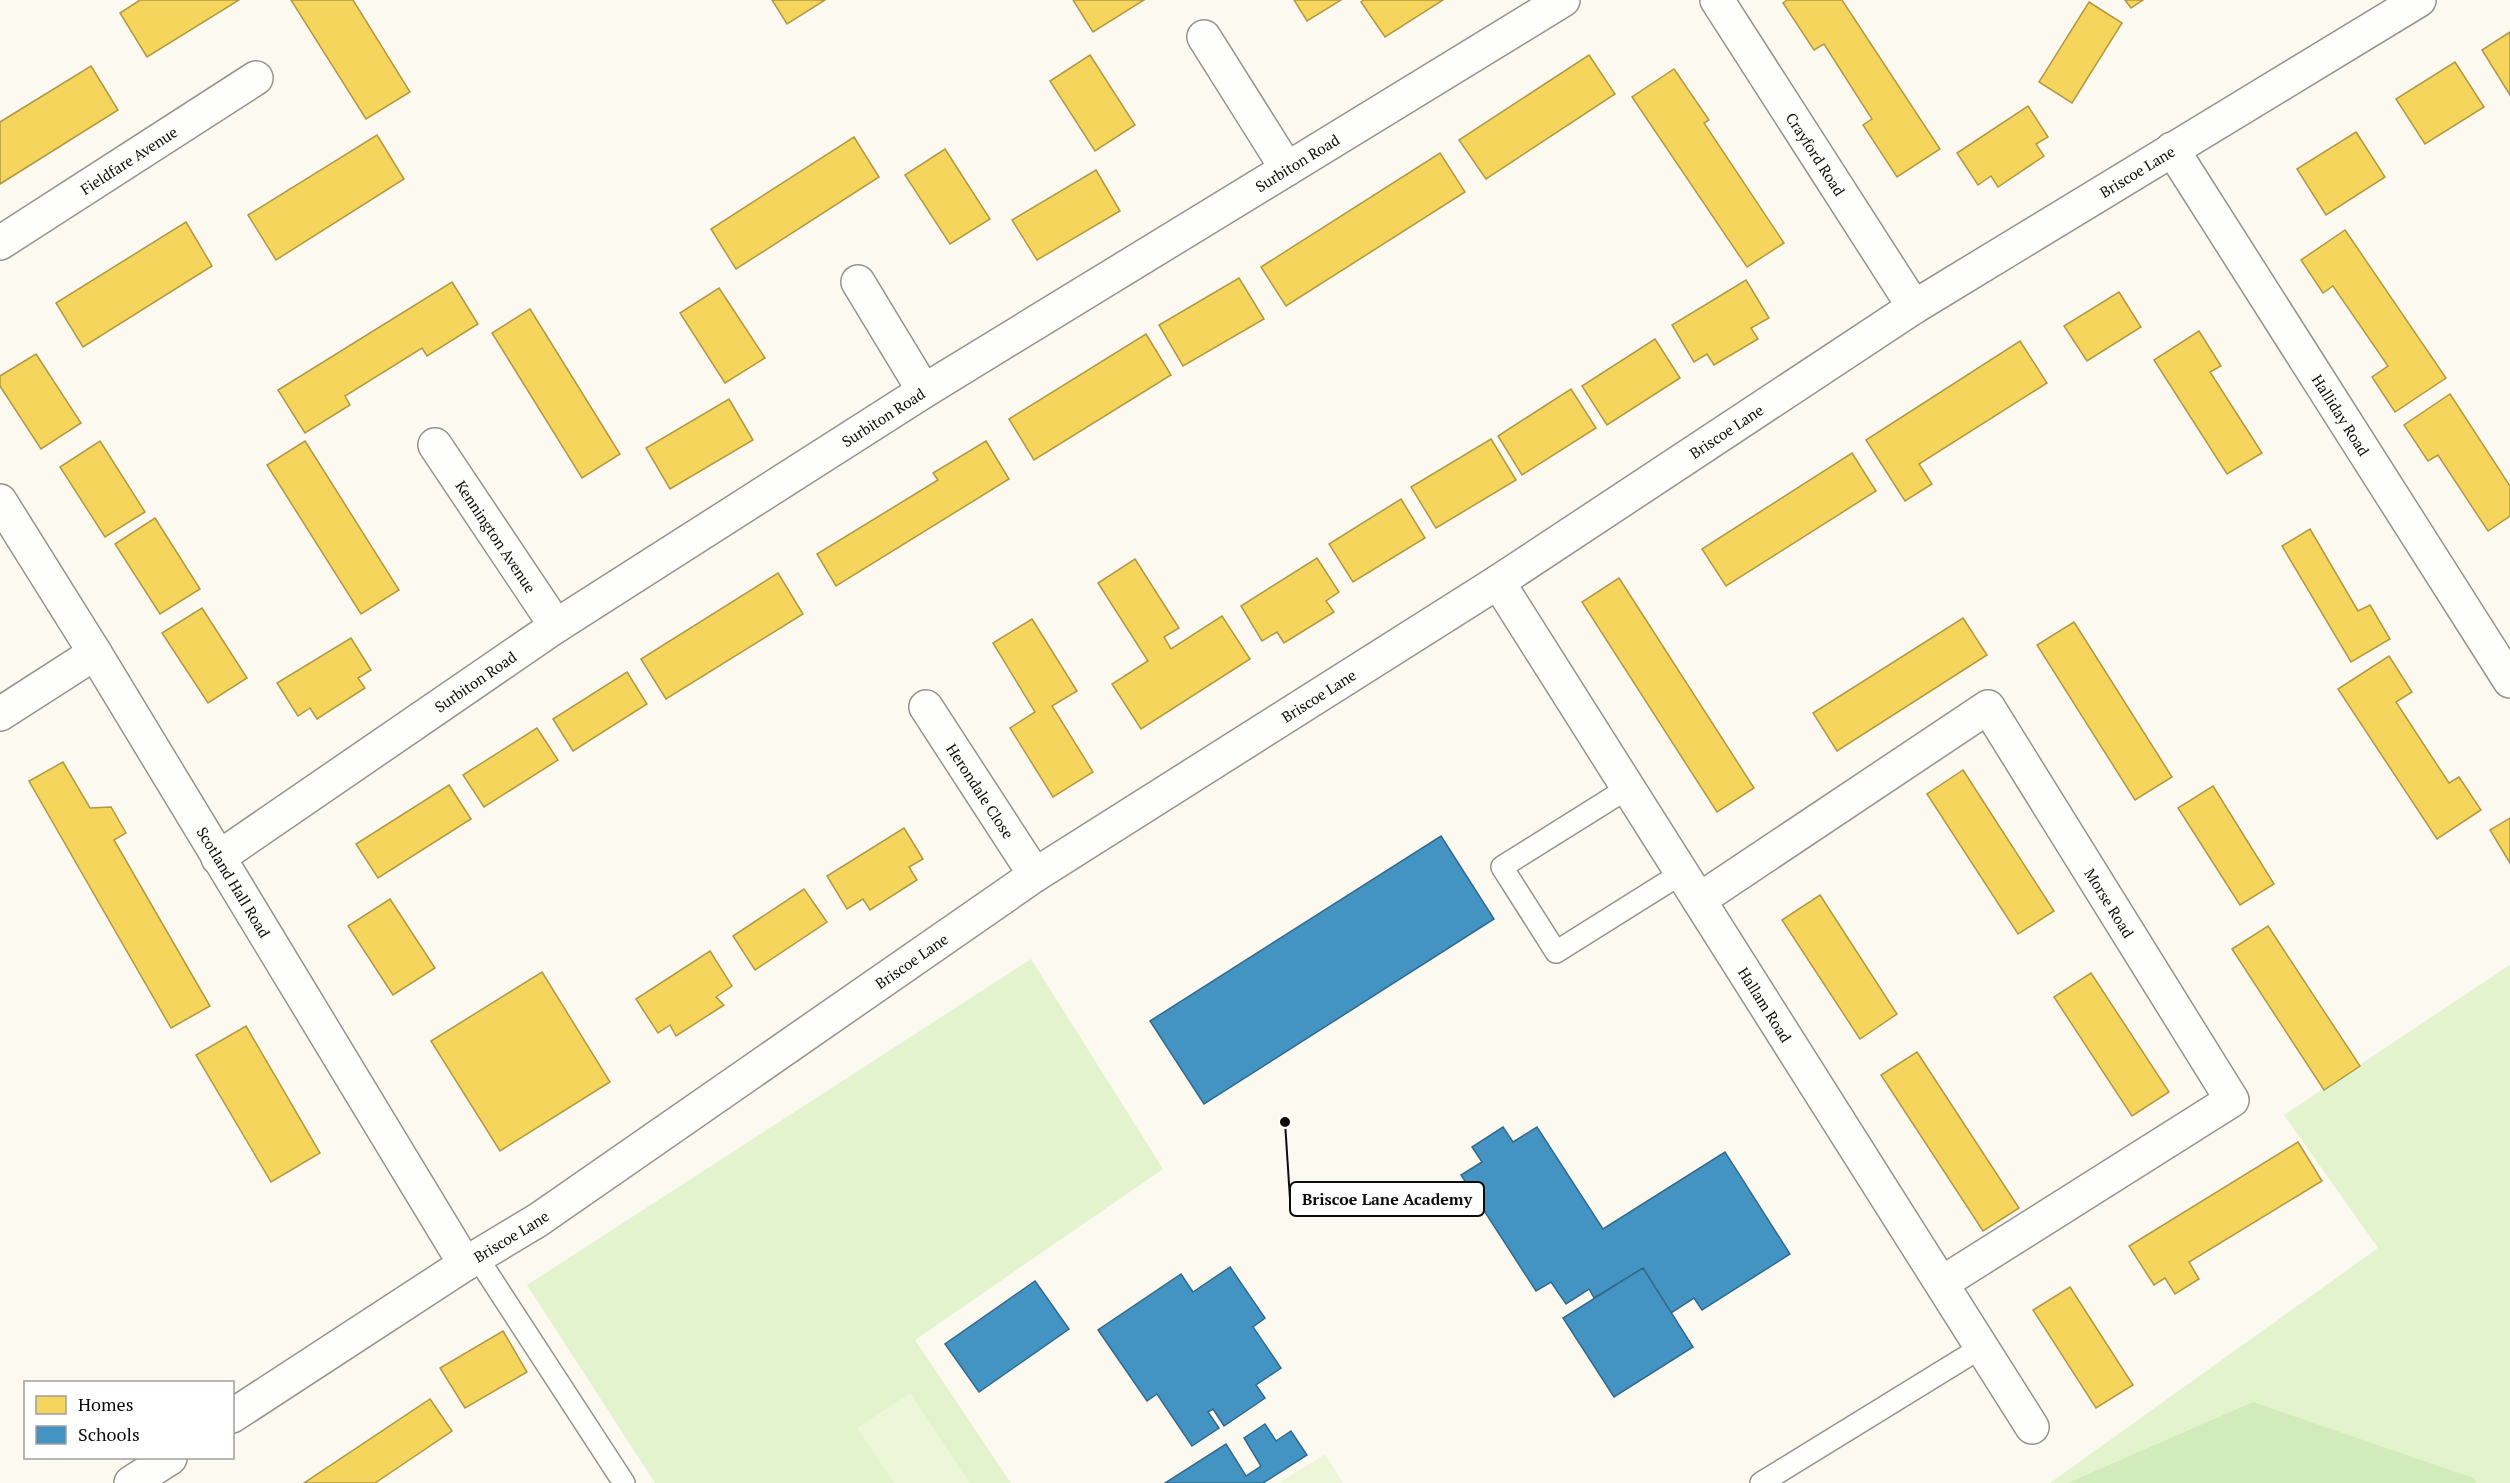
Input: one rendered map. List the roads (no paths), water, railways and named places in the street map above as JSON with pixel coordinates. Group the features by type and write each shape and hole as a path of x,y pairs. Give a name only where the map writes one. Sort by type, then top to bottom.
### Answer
{"street":[{"name":"Surbiton Road","path":"218,858 556,626 924,391 1563,0"},
{"name":"Crayford Road","path":"1717,0 1914,307"},
{"name":"Briscoe Lane","path":"234,1415 471,1260 538,1220 1035,875 1498,582 1914,307 2172,148 2420,0"},
{"path":"1204,37 1287,169"},
{"name":"Fieldfare Avenue","path":"0,243 256,78"},
{"name":"Halliday Road","path":"2172,148 2510,681"},
{"path":"858,282 924,391"},
{"name":"Kennington Avenue","path":"435,445 556,626"},
{"name":"Scotland Hall Road","path":"0,501 95,653 218,858 471,1260"},
{"name":"Hallam Road","path":"1498,582 2032,1427"},
{"path":"0,714 95,653"},
{"name":"Herondale Close","path":"926,707 1035,875"},
{"name":"Morse Road","path":"1699,900 1988,707 2232,1100 1942,1283"},
{"path":"131,1483 168,1459"}],"lane":[{"path":"1628,788 1502,867 1556,952 1682,873"},
{"path":"471,1260 624,1483"},
{"path":"1761,1483 1982,1347"}],"place":[{"name":"Briscoe Lane Academy","path":"1285,1122"}]}
